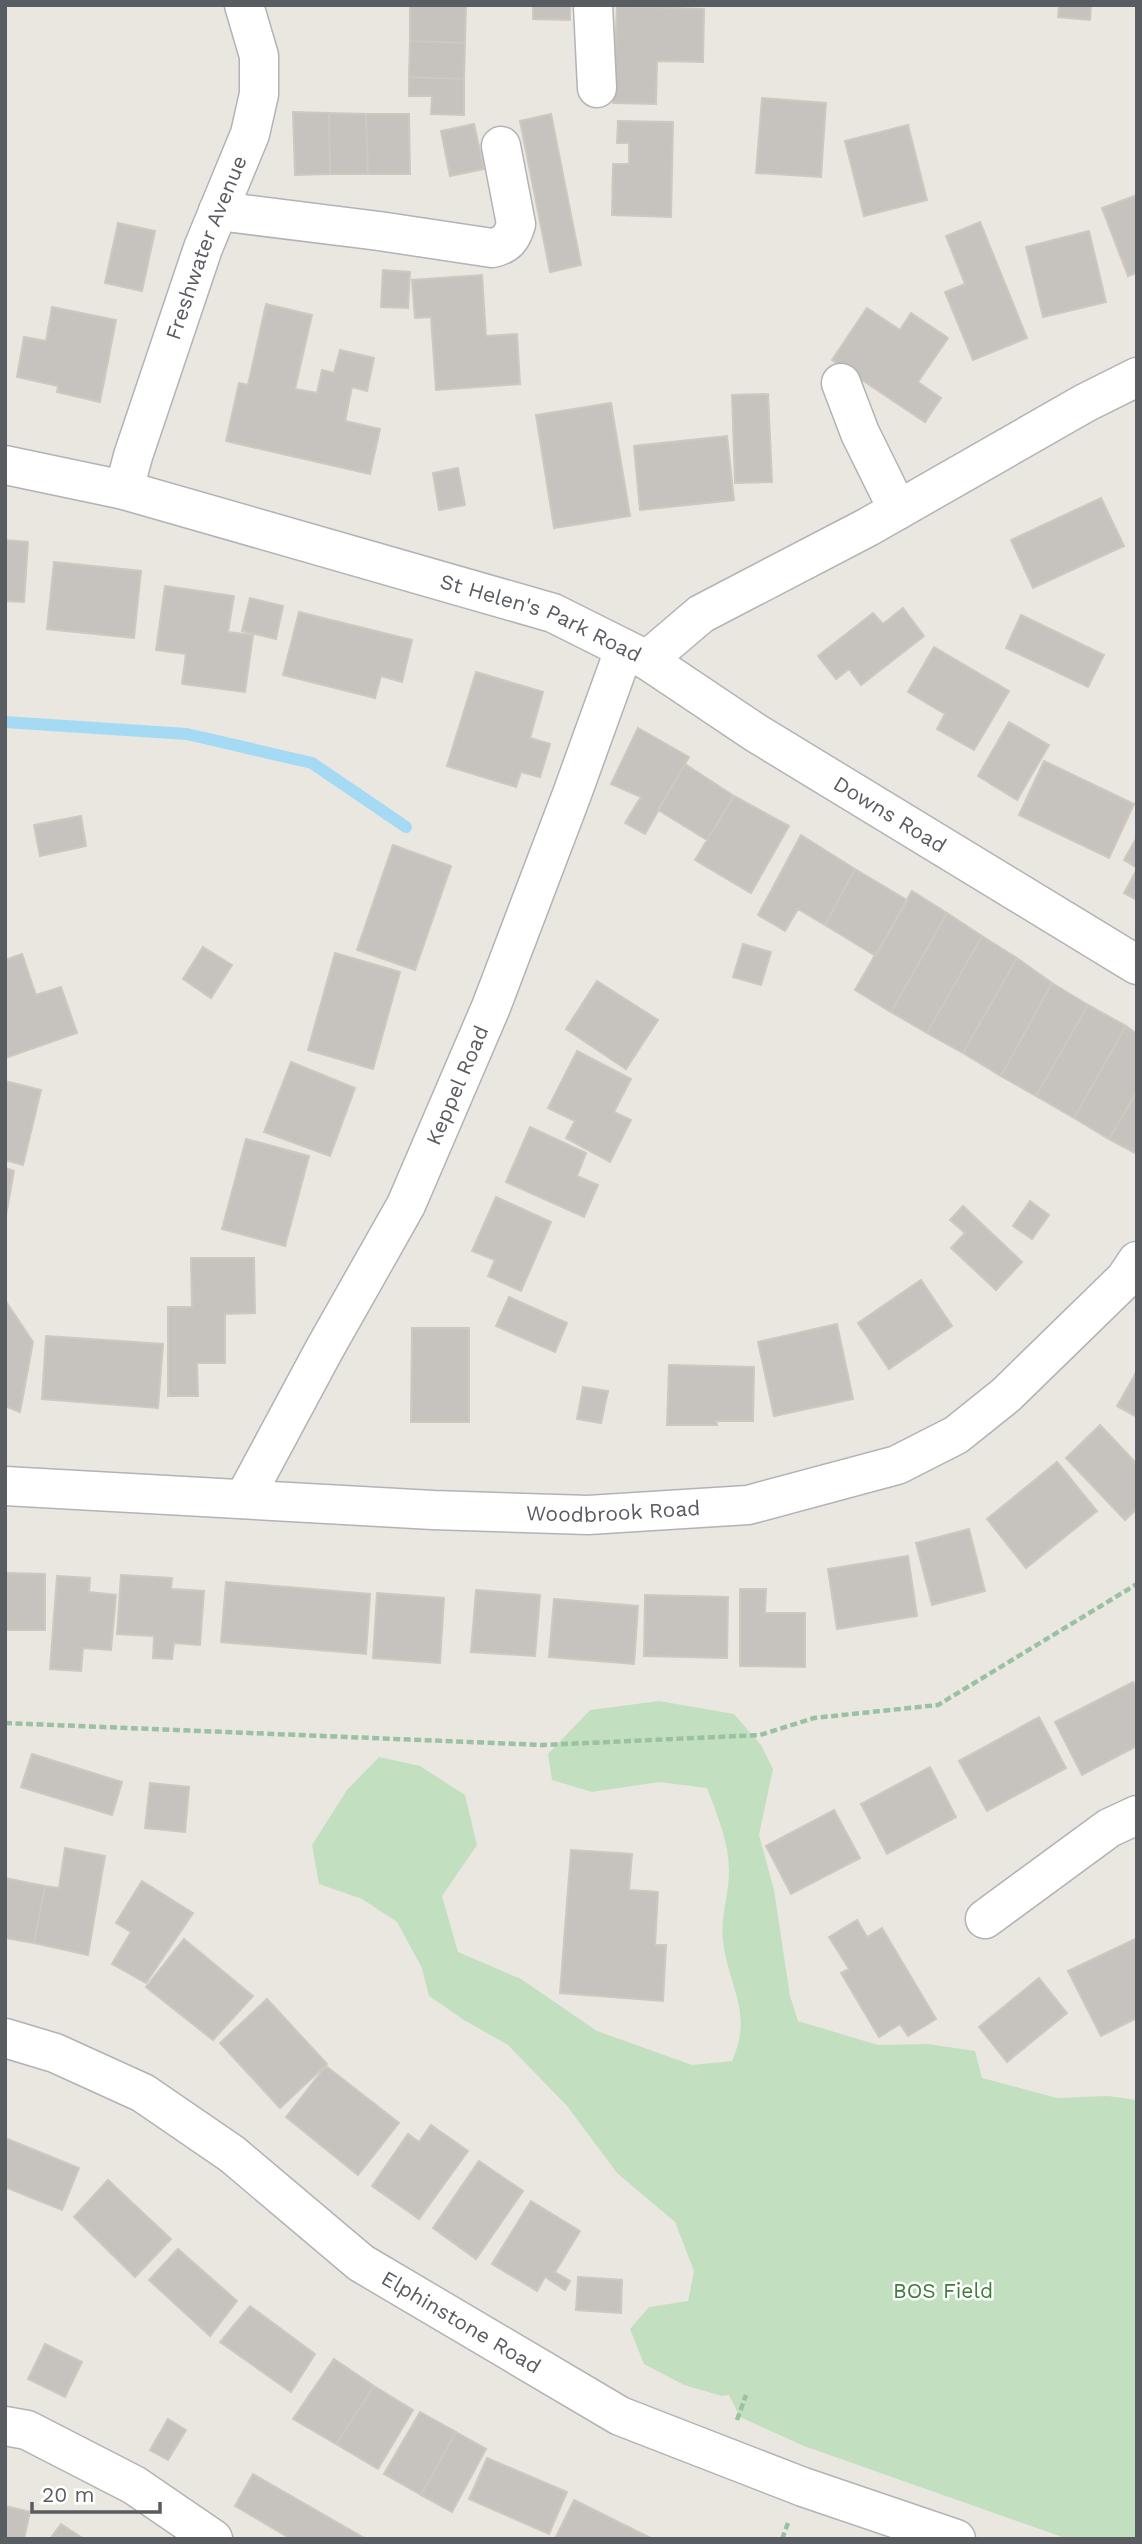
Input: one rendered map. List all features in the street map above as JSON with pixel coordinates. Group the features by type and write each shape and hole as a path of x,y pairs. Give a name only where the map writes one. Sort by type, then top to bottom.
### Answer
{"street":[{"name":"Freshwater Avenue","path":"124,490 168,352 218,211 250,134 260,94 259,56 244,5"},
{"path":"593,5 597,88"},
{"path":"218,211 492,248 503,246 513,236 516,224 501,146"},
{"name":"St Helen's Park Road","path":"5,465 124,490 552,613 635,655 701,614 898,510 1085,403 1137,377"},
{"path":"841,383 860,433 898,510"},
{"name":"Downs Road","path":"635,655 756,733 1137,965"},
{"name":"Keppel Road","path":"244,1499 406,1205 496,995 572,794 635,655"},
{"name":"Woodbrook Road","path":"5,1486 588,1516 748,1505 897,1465 956,1435 1006,1395 1125,1279 1137,1261"},
{"path":"985,1919 1109,1828 1137,1815"},
{"name":"Elphinstone Road","path":"5,2038 55,2053 143,2093 232,2154 361,2263 620,2416 803,2487 956,2539"},
{"path":"5,2426 27,2430 134,2485 213,2539"}],"path":[{"path":"5,1723 542,1745 760,1735 814,1718 938,1705 1137,1584"}],"green space":[{"name":"BOS Field","path":"659,1701 734,1714 761,1745 773,1769 759,1835 774,1890 790,1996 798,2021 878,2045 928,2044 975,2051 982,2078 1057,2098 1108,2096 1137,2100 1137,2539 1068,2539 804,2446 740,2417 729,2395 722,2396 684,2385 644,2364 630,2329 649,2307 688,2301 694,2271 675,2222 617,2173 567,2106 508,2045 429,1996 422,1968 397,1922 362,1899 319,1884 312,1845 347,1790 379,1757 420,1766 465,1795 477,1845 442,1896 458,1952 521,1979 597,2031 692,2065 732,2061 741,2028 738,2000 723,1941 729,1880 728,1860 722,1829 707,1788 659,1782 592,1792 552,1780 548,1754 590,1710"}],"building":[{"path":"410,5 466,5 465,43 410,41"},
{"path":"533,5 570,5 570,20 533,19"},
{"path":"1059,5 1091,5 1090,20 1058,17"},
{"path":"617,6 704,9 703,62 657,61 656,104 613,103"},
{"path":"410,41 465,43 464,79 409,77"},
{"path":"409,77 464,79 464,115 431,114 432,96 409,96"},
{"path":"762,98 826,103 821,177 756,173"},
{"path":"293,112 329,113 330,174 295,175"},
{"path":"329,113 366,114 368,174 330,174"},
{"path":"366,114 409,114 410,174 368,174"},
{"path":"551,114 581,265 550,272 520,121"},
{"path":"618,121 673,122 671,217 612,215 613,164 629,164 629,143 617,143"},
{"path":"474,124 484,169 450,176 441,131"},
{"path":"908,125 927,200 864,216 845,141"},
{"path":"1137,195 1137,273 1128,276 1102,208"},
{"path":"980,222 1027,338 973,360 945,292 965,284 946,236"},
{"path":"118,223 155,231 142,291 105,283"},
{"path":"1089,231 1106,302 1043,317 1026,247"},
{"path":"383,270 410,272 408,308 381,307"},
{"path":"482,275 486,336 517,334 520,384 436,390 431,317 415,318 412,280"},
{"path":"266,304 312,315 295,389 317,393 322,370 334,373 340,350 374,358 367,391 352,387 345,421 380,429 370,474 226,441 239,383 248,385"},
{"path":"52,307 116,320 100,402 57,392 58,386 17,377 24,337 46,341"},
{"path":"867,308 900,330 911,313 948,338 918,382 941,398 925,422 832,360"},
{"path":"768,394 772,482 735,483 732,395"},
{"path":"611,403 630,516 554,528 536,415"},
{"path":"727,436 734,500 640,510 634,446"},
{"path":"458,468 465,505 439,510 433,473"},
{"path":"1101,498 1124,546 1033,588 1011,540"},
{"path":"5,540 28,542 24,602 5,601"},
{"path":"54,562 141,571 134,638 47,629"},
{"path":"165,586 234,596 228,632 253,635 245,692 182,684 186,654 156,650"},
{"path":"250,598 283,606 276,639 242,631"},
{"path":"903,608 924,636 861,685 849,669 836,679 818,656 873,613 883,624"},
{"path":"299,612 412,640 402,682 381,676 375,698 283,675"},
{"path":"1021,615 1104,655 1088,687 1006,648"},
{"path":"934,647 1009,691 974,750 937,729 945,714 908,692"},
{"path":"476,672 543,692 530,738 550,744 540,777 521,772 516,787 447,766"},
{"path":"1009,722 1049,745 1017,800 978,776"},
{"path":"638,728 689,757 645,834 625,823 641,797 611,784"},
{"path":"1044,761 1134,804 1109,858 1019,815"},
{"path":"685,764 734,796 707,840 658,810"},
{"path":"734,796 789,826 751,893 695,860"},
{"path":"81,816 86,846 40,856 34,825"},
{"path":"801,835 855,869 825,925 798,909 785,931 758,915"},
{"path":"1137,837 1137,868 1124,860"},
{"path":"393,845 451,866 415,970 357,950"},
{"path":"855,869 907,900 876,956 825,925"},
{"path":"1137,869 1137,900 1124,893"},
{"path":"912,891 947,913 891,1012 855,990"},
{"path":"947,913 982,936 927,1033 891,1012"},
{"path":"982,936 1017,958 963,1053 927,1033"},
{"path":"743,944 771,952 761,985 733,977"},
{"path":"203,947 232,965 211,998 183,979"},
{"path":"335,953 400,972 373,1069 308,1050"},
{"path":"22,954 36,995 61,987 77,1033 5,1058 5,960"},
{"path":"1017,958 1052,983 1001,1076 963,1053"},
{"path":"597,981 658,1020 626,1069 566,1029"},
{"path":"1052,983 1088,1005 1036,1096 1001,1076"},
{"path":"1088,1005 1126,1026 1074,1118 1036,1096"},
{"path":"1126,1026 1137,1034 1137,1091 1109,1139 1074,1118"},
{"path":"577,1051 631,1079 614,1112 631,1120 610,1162 566,1138 575,1121 548,1108"},
{"path":"291,1062 355,1088 330,1156 264,1132"},
{"path":"5,1081 41,1090 23,1165 5,1160"},
{"path":"1137,1091 1137,1154 1109,1139"},
{"path":"530,1127 586,1153 577,1176 598,1185 584,1217 506,1182"},
{"path":"246,1139 309,1156 285,1246 222,1229"},
{"path":"5,1168 14,1171 5,1221"},
{"path":"496,1197 551,1222 521,1291 488,1276 495,1260 472,1251"},
{"path":"1030,1201 1049,1215 1032,1239 1013,1226"},
{"path":"963,1206 1022,1262 996,1290 951,1248 965,1233 950,1220"},
{"path":"191,1258 254,1258 255,1313 225,1314 225,1363 197,1363 198,1396 168,1396 168,1307 192,1307"},
{"path":"921,1280 952,1326 889,1369 858,1323"},
{"path":"509,1297 567,1323 555,1352 496,1326"},
{"path":"5,1300 33,1342 20,1412 5,1406"},
{"path":"837,1324 853,1399 774,1416 758,1342"},
{"path":"412,1328 469,1328 469,1422 411,1422"},
{"path":"46,1336 163,1344 158,1408 42,1399"},
{"path":"669,1365 754,1367 753,1421 716,1421 717,1425 667,1425"},
{"path":"1137,1371 1137,1417 1117,1406"},
{"path":"583,1387 608,1391 601,1423 577,1419"},
{"path":"1100,1425 1137,1464 1137,1509 1125,1520 1066,1458"},
{"path":"1057,1462 1097,1511 1026,1568 987,1519"},
{"path":"969,1529 985,1591 932,1605 916,1543"},
{"path":"908,1556 917,1616 837,1629 828,1569"},
{"path":"5,1573 45,1574 45,1630 5,1630"},
{"path":"121,1575 172,1578 171,1589 204,1591 200,1645 174,1643 172,1659 153,1658 154,1636 117,1634"},
{"path":"57,1576 90,1578 89,1592 116,1595 111,1650 83,1648 81,1671 50,1669"},
{"path":"226,1582 370,1594 366,1654 221,1642"},
{"path":"740,1589 766,1589 765,1613 805,1613 805,1667 740,1666"},
{"path":"476,1590 540,1595 535,1656 471,1652"},
{"path":"377,1593 444,1598 440,1663 373,1658"},
{"path":"645,1595 728,1597 727,1658 644,1656"},
{"path":"554,1599 638,1606 634,1664 549,1657"},
{"path":"1133,1682 1137,1690 1137,1746 1082,1775 1055,1722"},
{"path":"1039,1717 1066,1768 987,1811 959,1761"},
{"path":"32,1754 122,1782 112,1815 21,1787"},
{"path":"930,1767 956,1817 887,1854 861,1804"},
{"path":"150,1783 189,1787 185,1832 145,1828"},
{"path":"834,1810 860,1858 791,1894 766,1846"},
{"path":"65,1848 105,1856 88,1955 34,1943 45,1886 59,1888"},
{"path":"571,1850 632,1854 629,1890 658,1892 655,1945 666,1945 663,2001 560,1993"},
{"path":"5,1878 45,1886 34,1943 5,1938"},
{"path":"142,1881 193,1913 146,1983 112,1964 131,1932 116,1923"},
{"path":"857,1920 867,1937 882,1928 936,2019 908,2036 900,2024 879,2037 841,1973 849,1969 829,1937"},
{"path":"1137,1938 1137,2018 1101,2036 1068,1971"},
{"path":"184,1939 253,1996 213,2040 146,1987"},
{"path":"1039,1978 1067,2013 1007,2062 979,2027"},
{"path":"267,1999 327,2064 280,2108 220,2043"},
{"path":"326,2066 399,2123 358,2175 286,2117"},
{"path":"431,2125 468,2151 419,2219 372,2186 408,2134 419,2142"},
{"path":"5,2138 79,2168 62,2210 5,2187"},
{"path":"479,2161 523,2191 476,2259 433,2228"},
{"path":"108,2180 171,2239 135,2277 74,2217"},
{"path":"531,2201 580,2231 555,2272 570,2281 565,2290 545,2277 537,2291 492,2264"},
{"path":"178,2249 237,2301 210,2336 149,2280"},
{"path":"578,2277 622,2280 621,2313 576,2310"},
{"path":"250,2306 315,2354 291,2392 220,2342"},
{"path":"45,2344 82,2362 65,2397 28,2379"},
{"path":"334,2359 374,2386 336,2444 293,2419"},
{"path":"374,2386 413,2410 378,2469 336,2444"},
{"path":"420,2412 456,2432 421,2495 384,2474"},
{"path":"168,2419 186,2430 168,2460 150,2450"},
{"path":"456,2432 486,2449 452,2512 421,2495"},
{"path":"487,2458 567,2492 549,2534 469,2499"},
{"path":"253,2474 366,2539 291,2539 235,2506"},
{"path":"574,2500 651,2538 651,2539 555,2539"},
{"path":"5,2506 30,2512 24,2539 5,2539"},
{"path":"61,2524 84,2539 50,2539"}],"waterway":[{"path":"5,722 187,734 312,763 406,827"}]}
